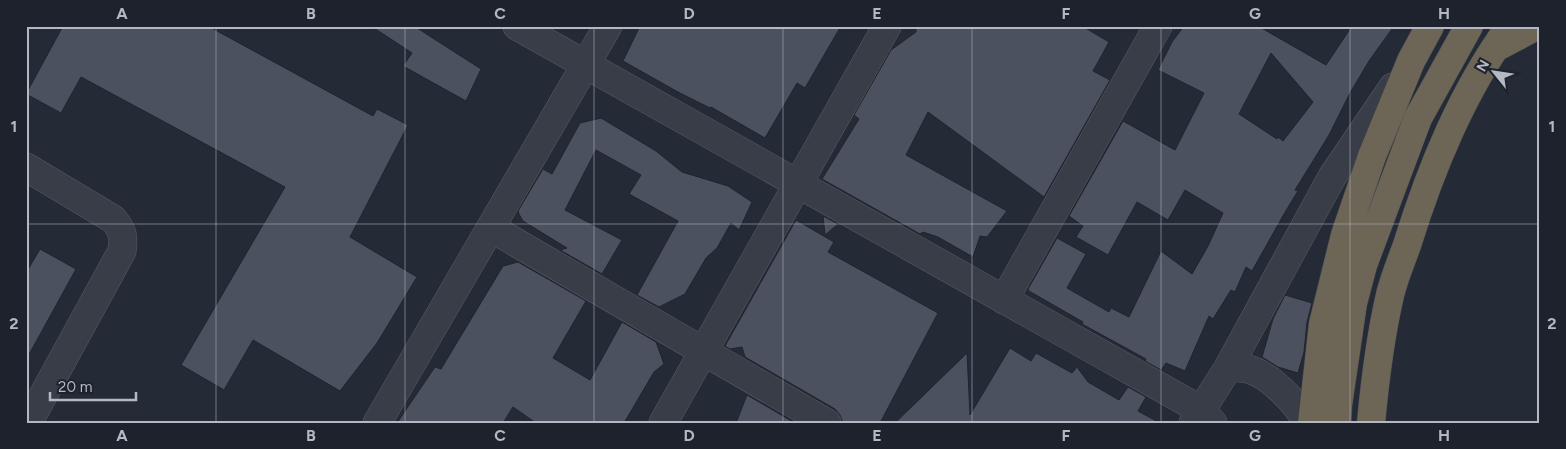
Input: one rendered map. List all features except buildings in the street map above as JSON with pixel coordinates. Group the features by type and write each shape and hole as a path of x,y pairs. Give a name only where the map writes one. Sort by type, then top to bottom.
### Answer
{"highway":[{"path":"1310,423 1323,324 1345,235 1372,156 1412,61 1430,26"},
{"path":"1337,423 1353,303 1363,265 1418,118 1469,26"},
{"path":"1371,423 1378,358 1390,293 1418,208 1456,116 1494,48 1510,26"},
{"path":"1494,48 1529,30 1532,26"}],"street":[{"path":"517,26 1004,300 1202,418 1332,177 1412,61"},
{"path":"378,423 608,26"},
{"path":"663,423 887,26"},
{"path":"1004,300 1158,26"},
{"path":"26,167 113,219 121,228 124,239 122,251 34,412"},
{"path":"491,228 827,423"},
{"path":"1228,368 1248,369 1266,378 1283,391 1310,423"}]}
